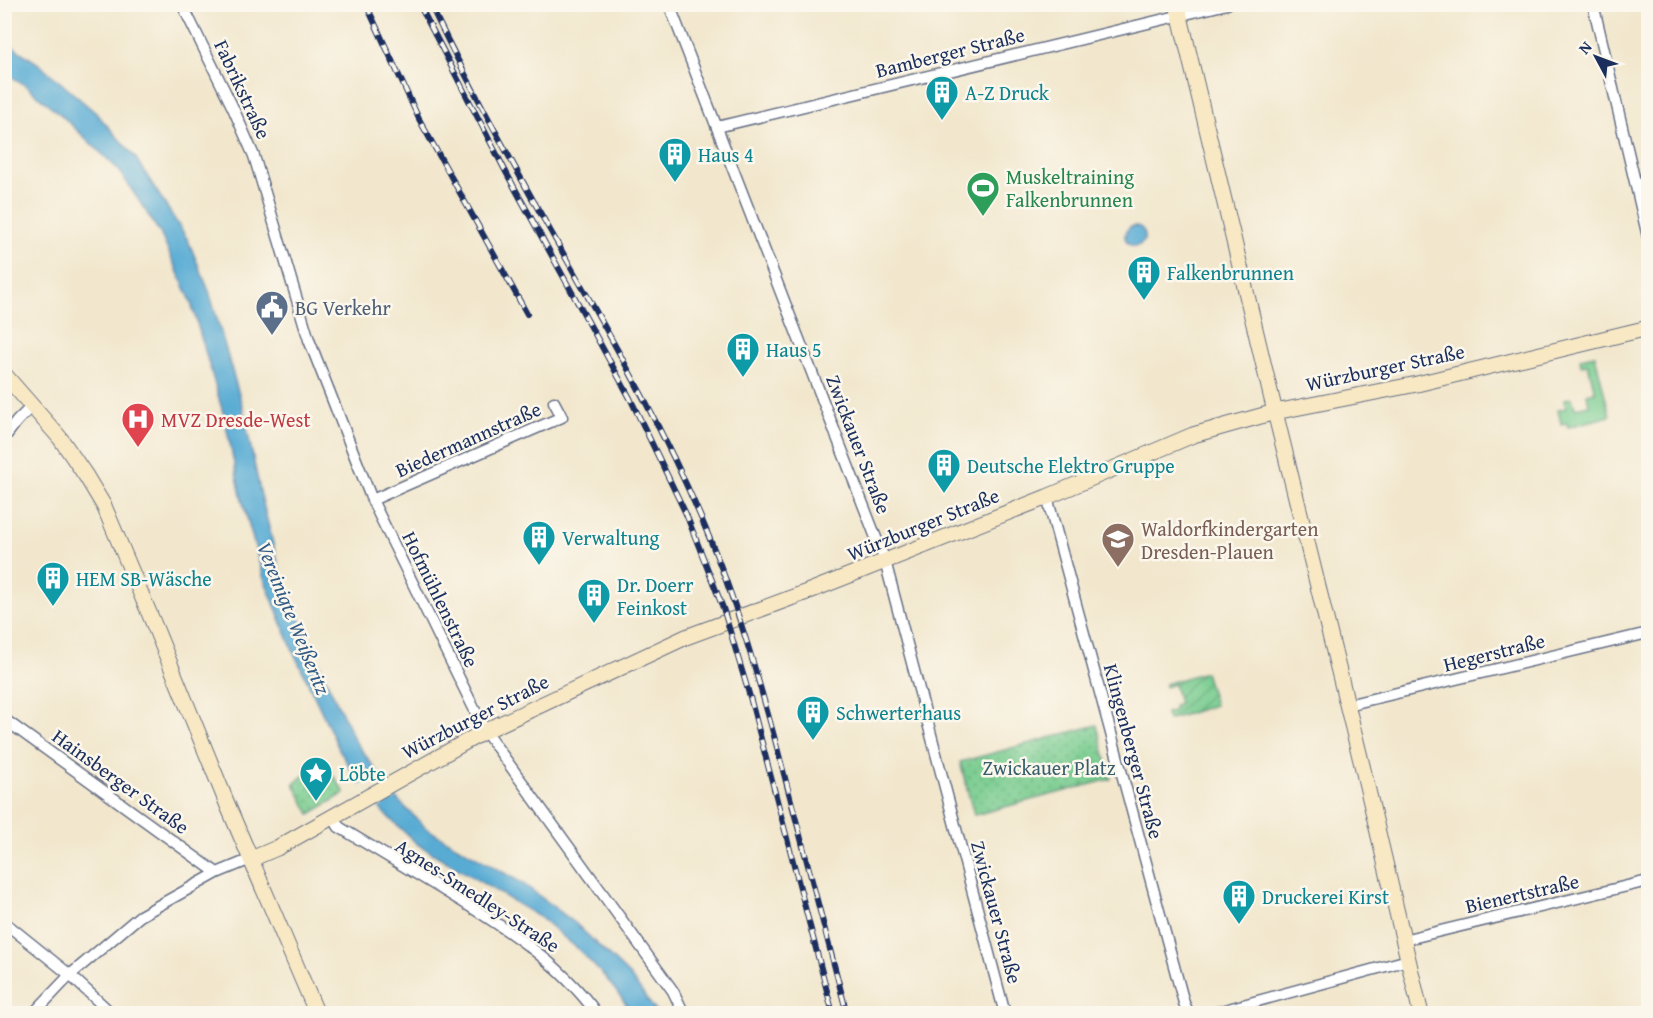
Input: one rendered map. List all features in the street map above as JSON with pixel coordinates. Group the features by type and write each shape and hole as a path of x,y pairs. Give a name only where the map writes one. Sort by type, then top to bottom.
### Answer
{"street":[{"name":"Fabrikstraße","path":"182,4 254,156"},
{"name":"Zwickauer Straße","path":"669,4 885,561 1005,1014"},
{"name":"Bamberger Straße","path":"717,127 1179,10 1227,4"},
{"path":"1593,4 1648,237"},
{"path":"1179,10 1421,1014"},
{"name":"Hofmühlenstraße","path":"254,156 309,340 372,500 485,731 673,991 684,1014"},
{"name":"Würzburger Straße","path":"250,859 277,848 485,731 686,637 1047,497 1193,435 1275,412 1417,384 1648,328"},
{"path":"4,374 60,438 104,506 316,1014"},
{"name":"Biedermannstraße","path":"372,500 562,417 554,402"},
{"path":"4,438 33,405"},
{"name":"Klingenberger Straße","path":"1047,497 1181,992 1189,1014"},
{"name":"Hegerstraße","path":"1347,705 1648,633"},
{"name":"Hainsberger Straße","path":"4,718 217,873"},
{"name":"Agnes-Smedley-Straße","path":"332,816 339,827 487,917 546,959 582,993 597,1014"},
{"path":"33,1014 70,975 140,916 217,873 250,859"},
{"name":"Bienertstraße","path":"1403,940 1648,881"},
{"path":"4,922 70,975 112,1014"},
{"path":"1210,1014 1408,960"}],"green space":[{"path":"1595,355 1610,416 1568,427 1567,423 1561,424 1558,410 1566,408 1564,399 1572,398 1575,408 1589,405 1587,394 1595,392 1588,364 1581,365 1580,358"},
{"path":"1205,672 1215,705 1168,720 1166,713 1175,710 1174,705 1179,703 1174,684 1165,687 1165,684"},
{"name":"Zwickauer Platz","path":"1097,725 1111,779 974,815 960,762"},
{"path":"322,759 345,793 310,814 294,784"}],"water":[{"name":"Vereinigte Weißeritz","path":"4,41 39,64 96,113 135,157 188,240 209,291 242,405 279,568 316,658 355,741 398,800 427,829 522,883 575,923 630,976 657,1013 633,1013 606,978 579,950 541,918 417,844 383,812 358,781 340,751 294,653 263,576 241,496 224,416 190,299 160,233 119,170 61,115 25,85 5,72"},
{"path":"1135,226 1142,229 1145,236 1142,243 1135,246 1128,243 1125,236 1128,229"}],"pier":[{"path":"382,773 399,796 376,809 358,786"}],"railway":[{"path":"366,4 419,119 527,314"},
{"path":"419,4 507,174 630,398 686,514 723,608 750,697 833,1014"},
{"path":"430,4 493,127 647,405 707,532 735,607 759,684 847,1014"}],"place":[{"name":"A-Z Druck","path":"942,121"},
{"name":"Haus 4","path":"675,183"},
{"name":"Muskeltraining Falkenbrunnen","path":"983,217"},
{"name":"Falkenbrunnen","path":"1144,301"},
{"name":"BG Verkehr","path":"272,336"},
{"name":"Haus 5","path":"743,378"},
{"name":"MVZ Dresde-West","path":"138,448"},
{"name":"Deutsche Elektro Gruppe","path":"944,494"},
{"name":"Verwaltung","path":"539,566"},
{"name":"Waldorfkindergarten Dresden-Plauen","path":"1118,568"},
{"name":"HEM SB-Wäsche","path":"53,607"},
{"name":"Dr. Doerr Feinkost","path":"594,624"},
{"name":"Schwerterhaus","path":"813,741"},
{"name":"Löbte","path":"316,802"},
{"name":"Druckerei Kirst","path":"1239,925"}]}
